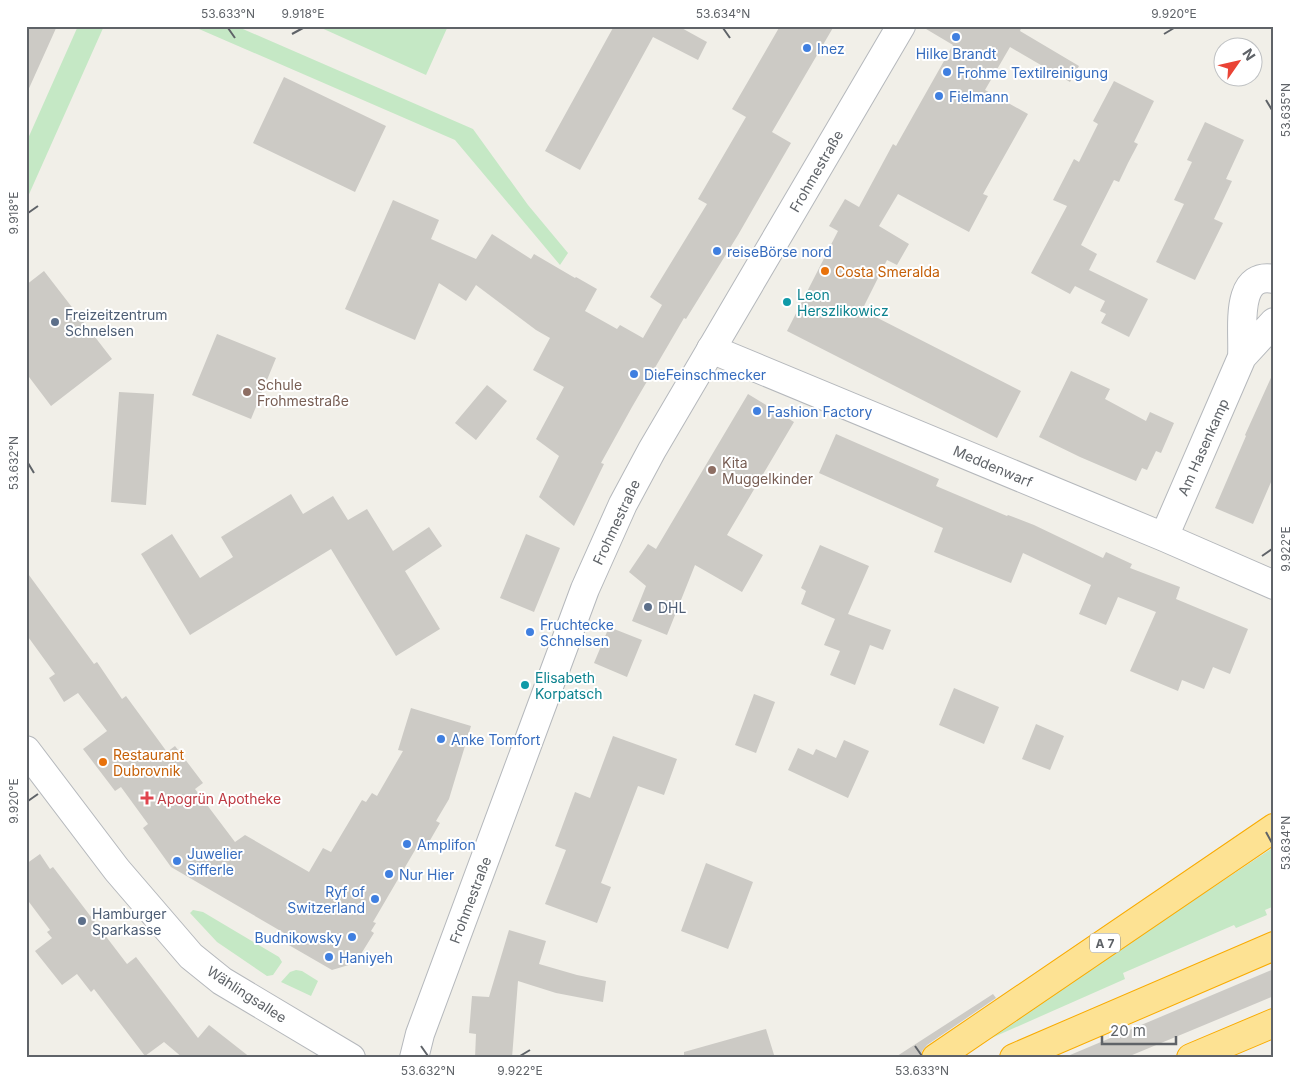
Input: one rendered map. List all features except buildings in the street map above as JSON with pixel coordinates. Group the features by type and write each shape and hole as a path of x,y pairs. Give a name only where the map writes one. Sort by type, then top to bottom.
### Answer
{"highway":[{"name":"A 7","path":"936,1058 1274,828"},
{"path":"1014,1058 1274,946"},
{"path":"1191,1058 1274,1023"}],"street":[{"name":"Frohmestraße","path":"414,1058 423,1025 585,589 624,504 652,450 902,26"},
{"name":"Am Hasenkamp","path":"1242,357 1244,298 1253,283 1259,279 1266,277 1274,278"},
{"name":"Am Hasenkamp","path":"1164,537 1242,357 1274,322"},
{"name":"Meddenwarf","path":"711,349 1164,537 1274,585"},
{"name":"Wählingsallee","path":"26,750 117,870 191,956 222,981 351,1058"}],"green space":[{"path":"78,26 104,26 26,201 26,143"},
{"path":"192,26 236,26 473,129 528,205 568,253 560,265 455,140"},
{"path":"317,26 448,26 426,75"},
{"path":"1274,847 1274,906 1265,910 1267,915 1236,928 1234,925 1123,973 1125,979 987,1040 986,1038"},
{"path":"193,910 203,912 279,957 282,962 273,975 267,976 217,942 190,913"},
{"path":"302,971 318,981 311,996 281,982 290,972"}],"place":[{"name":"Hilke Brandt","path":"956,37"},
{"name":"Inez","path":"807,48"},
{"name":"Frohme Textilreinigung","path":"947,72"},
{"name":"Fielmann","path":"939,96"},
{"name":"reiseBörse nord","path":"717,251"},
{"name":"Costa Smeralda","path":"825,271"},
{"name":"Leon Herszlikowicz","path":"787,302"},
{"name":"Freizeitzentrum Schnelsen","path":"55,322"},
{"name":"DieFeinschmecker","path":"634,374"},
{"name":"Schule Frohmestraße","path":"247,392"},
{"name":"Fashion Factory","path":"757,411"},
{"name":"Kita Muggelkinder","path":"712,470"},
{"name":"DHL","path":"648,607"},
{"name":"Fruchtecke Schnelsen","path":"530,632"},
{"name":"Elisabeth Korpatsch","path":"525,685"},
{"name":"Anke Tomfort","path":"441,739"},
{"name":"Restaurant Dubrovnik","path":"103,762"},
{"name":"Apogrün Apotheke","path":"147,798"},
{"name":"Amplifon","path":"407,844"},
{"name":"Juwelier Sifferle","path":"177,861"},
{"name":"Nur Hier","path":"389,874"},
{"name":"Ryf of Switzerland","path":"375,899"},
{"name":"Hamburger Sparkasse","path":"82,921"},
{"name":"Budnikowsky","path":"352,937"},
{"name":"Haniyeh","path":"329,957"}]}
